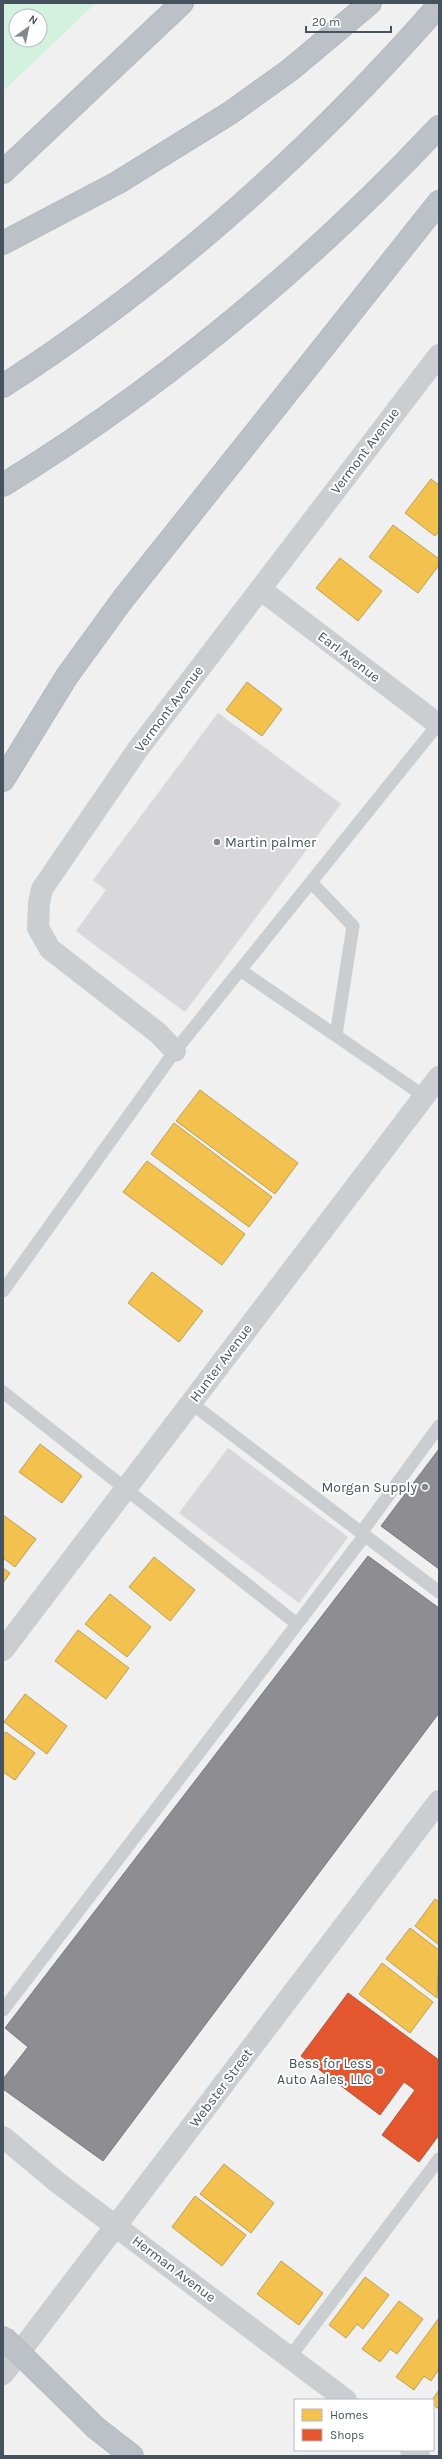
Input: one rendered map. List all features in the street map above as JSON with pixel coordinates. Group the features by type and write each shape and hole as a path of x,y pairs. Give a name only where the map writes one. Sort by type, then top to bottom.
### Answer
{"highway":[{"path":"3,172 182,3"},
{"path":"3,243 117,183 230,112 284,74 370,3"},
{"path":"3,386 61,348 145,286 221,223 294,158 411,38 439,5"},
{"path":"3,485 110,415 190,356 336,230 397,171 439,127"},
{"path":"3,780 67,676 123,599 439,202"},
{"path":"3,2337 96,2428 132,2456"}],"street":[{"name":"Vermont Avenue","path":"175,1051 158,1033 50,949 38,928 39,903 42,889 138,749 439,355"},
{"name":"Earl Avenue","path":"260,589 439,724"},
{"name":"Hunter Avenue","path":"3,1650 439,1077"},
{"name":"Webster Street","path":"3,2374 439,1801"},
{"name":"Herman Avenue","path":"3,2137 58,2182 117,2225 345,2399"}],"lane":[{"path":"3,1291 175,1051 439,724"},
{"path":"311,882 352,926 336,1035"},
{"path":"240,970 424,1096"},
{"path":"3,1392 297,1624"},
{"path":"191,1403 439,1592"},
{"path":"3,2010 297,1624 439,1426"},
{"path":"290,2357 435,2173 439,2159"}],"green space":[{"path":"3,3 96,3 3,91"}],"building: Homes":[{"path":"431,479 439,485 439,531 435,536 405,513"},
{"path":"393,525 439,559 439,565 418,593 369,557"},
{"path":"340,558 382,591 358,621 316,588"},
{"path":"247,682 282,709 262,736 226,710"},
{"path":"200,1090 298,1163 275,1194 176,1121"},
{"path":"174,1123 272,1197 249,1227 151,1154"},
{"path":"147,1161 245,1234 222,1265 123,1192"},
{"path":"152,1272 203,1311 179,1342 128,1303"},
{"path":"40,1444 82,1476 62,1503 19,1472"},
{"path":"3,1515 36,1539 15,1567 3,1558"},
{"path":"154,1557 195,1590 170,1621 129,1587"},
{"path":"3,1568 10,1573 3,1583"},
{"path":"110,1594 151,1627 127,1657 85,1624"},
{"path":"78,1630 129,1668 106,1699 55,1661"},
{"path":"25,1694 67,1726 47,1754 4,1722"},
{"path":"6,1732 35,1753 15,1780 3,1772 3,1735"},
{"path":"435,1899 439,1902 439,1945 415,1926"},
{"path":"410,1928 439,1950 437,1998 386,1959"},
{"path":"382,1963 433,2002 410,2033 359,1994"},
{"path":"224,2164 274,2203 251,2233 200,2194"},
{"path":"195,2196 246,2235 222,2266 172,2227"},
{"path":"281,2261 323,2293 299,2325 257,2294"},
{"path":"365,2277 389,2295 363,2329 357,2324 346,2338 329,2325"},
{"path":"399,2301 423,2319 397,2354 390,2349 380,2362 362,2349"},
{"path":"439,2318 439,2369 431,2381 424,2376 414,2390 396,2377"},
{"path":"439,2390 439,2409 434,2406 434,2399 433,2399"}],"building: Shops":[{"name":"Bess for Less Auto Aales, LLC","path":"348,1993 439,2060 439,2135 419,2162 382,2135 415,2090 404,2082 380,2115 301,2056"}],"building: Industry":[{"name":"Morgan Supply","path":"439,1449 439,1569 381,1526"},
{"path":"368,1556 439,1608 439,1713 103,2161 3,2089 3,2079 28,2047 5,2028"}],"building: Other":[{"name":"Martin palmer","path":"218,713 341,804 185,1012 76,931 106,890 93,880"},
{"path":"228,1448 348,1537 299,1603 179,1513"}],"place":[{"name":"Martin palmer","path":"217,842"},
{"name":"Morgan Supply","path":"425,1487"},
{"name":"Bess for Less Auto Aales, LLC","path":"380,2071"}]}
